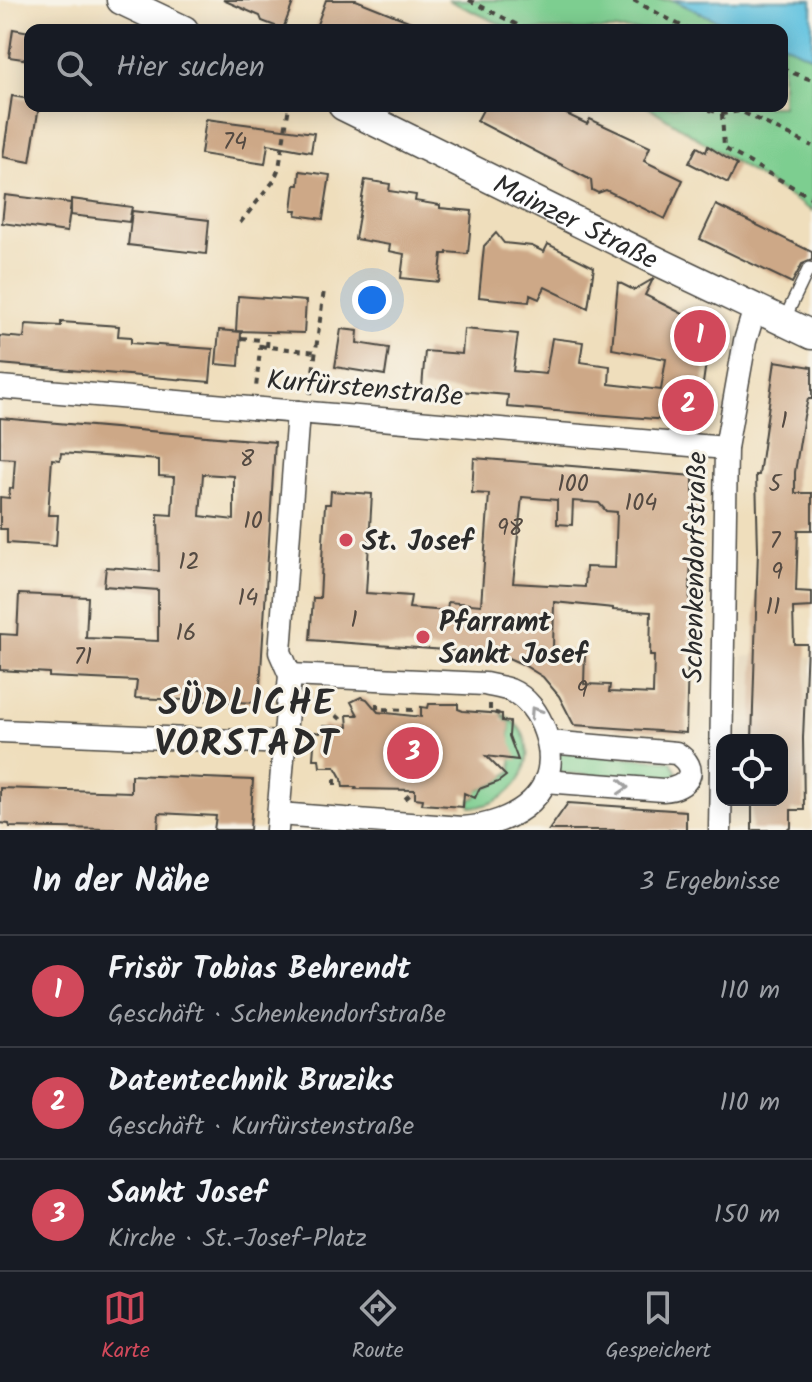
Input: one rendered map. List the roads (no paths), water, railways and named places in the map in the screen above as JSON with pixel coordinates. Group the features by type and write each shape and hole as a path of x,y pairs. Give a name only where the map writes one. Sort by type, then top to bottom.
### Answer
{"street":[{"path":"121,0 171,24"},
{"name":"Mainzer Straße","path":"355,112 812,335"},
{"name":"Schenkendorfstraße","path":"720,830 726,448 745,341 755,308"},
{"name":"Kurfürstenstraße","path":"0,387 726,448"},
{"path":"290,675 485,684 510,690 528,702 542,722 549,742 550,764 545,781 537,796 521,811 503,821 482,826 278,822 295,744 290,675 280,652 298,412"},
{"path":"0,731 295,744"},
{"path":"545,781 663,790 680,787 690,773 684,757 676,753 549,742"}],"lane":[{"path":"784,321 809,268"}],"water":[{"path":"673,0 812,0 812,57 788,46 788,24 725,24"}],"place":[{"name":"Frisör Tobias Behrendt","path":"700,336"},
{"name":"Datentechnik Bruziks","path":"688,405"},
{"name":"St. Josef","path":"346,540"},
{"name":"Pfarramt Sankt Josef","path":"423,637"},
{"name":"Sankt Josef","path":"413,753"}],"district":[{"name":"SÜDLICHE VORSTADT","path":"247,722"}]}
